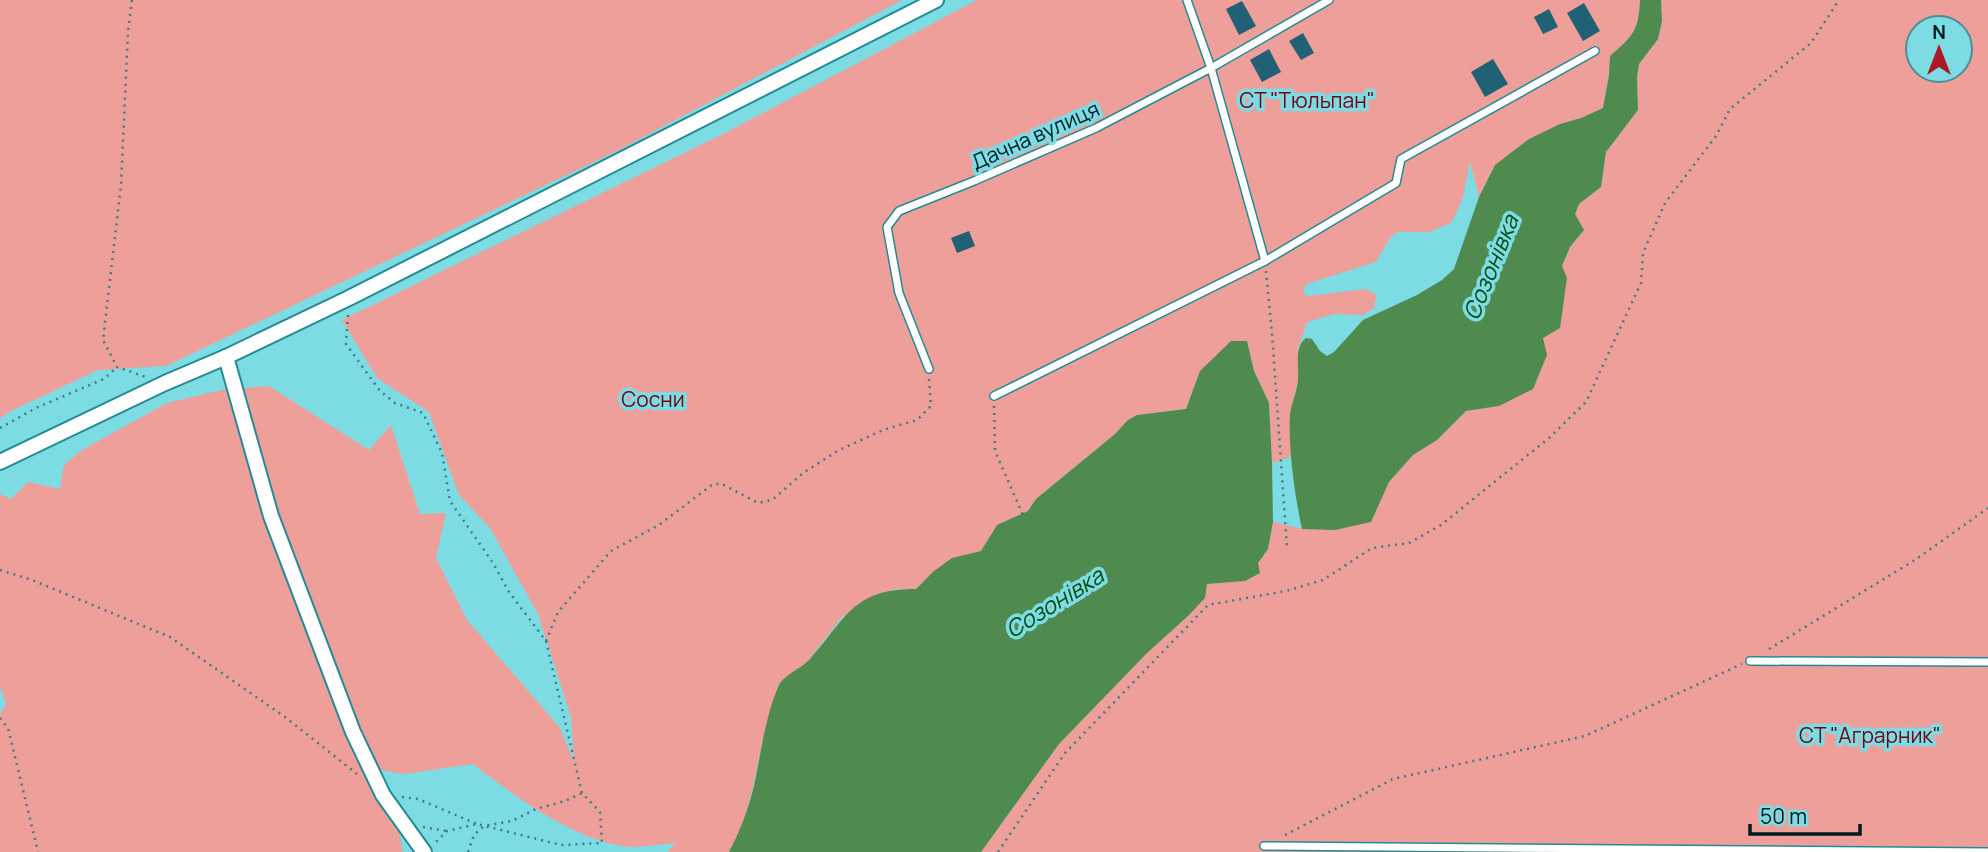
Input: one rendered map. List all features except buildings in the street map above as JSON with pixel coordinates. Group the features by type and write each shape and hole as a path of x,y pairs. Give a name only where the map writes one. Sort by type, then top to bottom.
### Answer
{"street":[{"path":"0,462 349,298 936,0"},
{"path":"226,357 271,516 353,732 383,794 405,825 429,848"}],"lane":[{"path":"1188,0 1211,68 1265,261"},
{"name":"Дачна вулиця","path":"929,369 898,293 887,227 899,211 1096,128 1211,68 1329,0"},
{"path":"994,396 1265,261 1396,183 1401,159 1595,51"},
{"path":"1750,661 1988,662"},
{"path":"1264,846 1988,852"}],"path":[{"path":"132,0 128,31 121,185 103,340 117,367 165,383"},
{"path":"998,852 1065,753 1208,605 1286,591 1323,580 1372,548 1409,544 1441,525 1549,438 1586,402 1641,283 1643,253 1665,203 1716,136 1730,109 1811,43 1839,0"},
{"path":"1265,261 1287,548"},
{"path":"349,298 346,344 380,391 395,403 423,413 442,453 450,501 493,563 509,592 546,641 582,793 600,812 602,843 561,845 477,824 418,799 383,794"},
{"path":"0,428 36,408 104,379 117,367"},
{"path":"546,641 558,612 611,551 659,525 713,484 722,484 758,503 772,500 803,473 839,450 883,430 917,420 931,406 929,369"},
{"path":"994,396 995,451 1023,515 1019,516"},
{"path":"1264,846 1393,779 1585,736 1750,661 1915,560 1988,508"},
{"path":"0,570 32,580 170,637 285,716 361,777"},
{"path":"0,718 8,728 38,852"},
{"path":"468,852 474,835 484,826 512,821 536,808 565,801 582,793"},
{"path":"405,825 447,831 477,824"},
{"path":"429,848 447,831"}],"green space":[{"path":"0,0 902,0 617,151 166,366 98,370 0,418"},
{"name":"Сосни","path":"977,0 1640,0 1638,19 1633,32 1610,56 1603,108 1560,124 1495,165 1479,197 1470,162 1462,200 1452,222 1430,232 1397,232 1390,238 1376,262 1306,284 1303,293 1309,296 1366,289 1376,295 1374,308 1363,315 1334,314 1307,322 1298,349 1298,381 1290,415 1293,456 1272,463 1269,403 1254,371 1247,341 1200,371 1186,409 1137,415 1128,420 1115,434 1036,499 1028,511 997,525 981,551 945,564 916,589 894,589 842,617 808,661 779,683 743,824 729,852 667,852 676,843 632,847 590,837 527,803 473,764 404,774 374,769 368,783 399,831 403,852 0,852 0,714 6,704 0,686 0,494 11,499 28,482 60,489 64,465 82,450 167,403 222,390 269,386 369,450 391,425 420,514 446,513 436,558 467,620 560,728 574,762 571,717 538,614 490,528 459,495 429,412 377,378 342,320 723,134"},
{"name":"СТ \"Аграрник\"","path":"1661,0 1988,0 1988,852 981,852 1059,744 1147,653 1188,616 1207,584 1245,581 1268,549 1273,522 1302,529 1370,522 1389,482 1413,455 1437,440 1466,411 1499,406 1543,338 1562,267 1570,247 1584,230 1574,214 1579,204 1601,187 1606,152 1638,110 1639,64 1658,39 1662,21"}],"water":[{"name":"Созонівка","path":"1640,0 1661,0 1662,21 1658,39 1639,64 1638,110 1606,152 1601,187 1579,204 1575,214 1584,230 1570,247 1562,266 1567,278 1560,328 1543,338 1547,355 1533,389 1499,406 1466,411 1437,440 1413,455 1389,482 1371,522 1335,530 1302,529 1293,472 1290,428 1291,410 1298,383 1298,351 1302,342 1306,338 1312,339 1327,356 1334,352 1363,320 1417,295 1442,280 1454,269 1479,197 1495,165 1529,139 1603,108 1610,56 1633,32 1638,19"},
{"name":"Созонівка","path":"1231,341 1247,341 1254,371 1269,403 1273,522 1268,549 1258,563 1260,573 1245,581 1207,584 1205,598 1147,653 1059,744 981,852 729,852 749,803 778,687 810,659 843,618 865,600 895,590 916,589 952,558 981,551 997,525 1028,511 1036,499 1115,434 1128,420 1137,415 1186,409 1200,371"}],"park label":[{"name":"СТ \"Тюльпан\"","path":"1307,100"}]}
